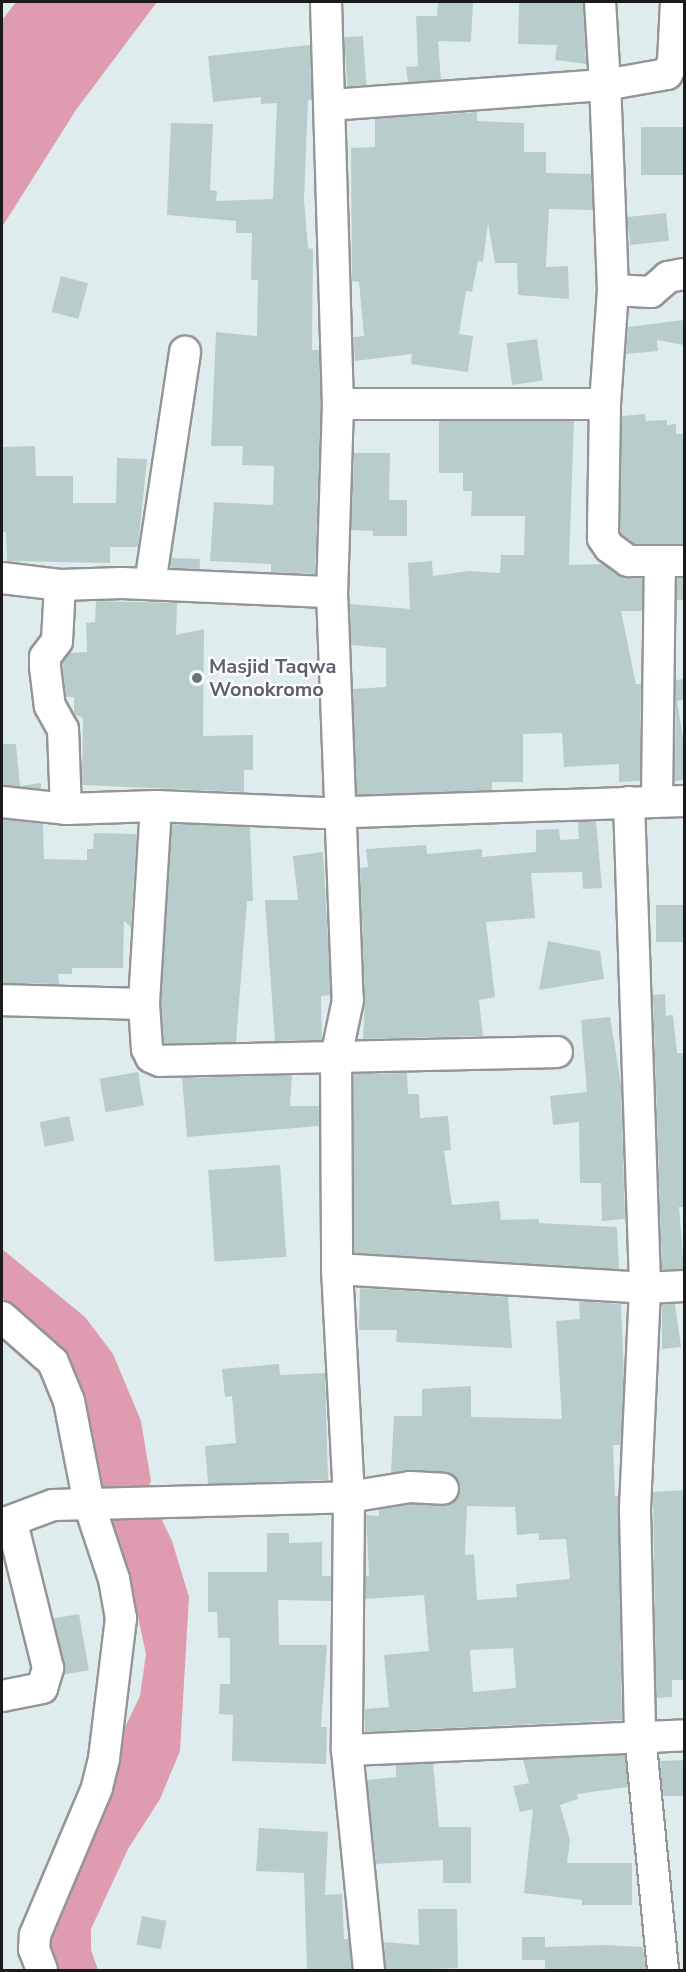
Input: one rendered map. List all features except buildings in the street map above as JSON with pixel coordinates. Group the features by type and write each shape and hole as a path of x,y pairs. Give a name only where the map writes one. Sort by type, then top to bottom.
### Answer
{"street":[{"path":"326,2 338,404 332,592 348,1000 336,1057 337,1269 349,1497 347,1750 369,1971"},
{"path":"600,2 614,290 605,404 603,538 621,558 672,562 657,801 645,1288 635,1510 640,1735 663,1971"},
{"path":"330,105 605,86 667,74 673,62 676,2"},
{"path":"614,290 651,292 668,277 684,274"},
{"path":"150,584 185,352"},
{"path":"338,404 605,404"},
{"path":"2,578 60,585 150,584 332,592"},
{"path":"60,585 57,641 45,657 45,667 50,706 63,729 66,809"},
{"path":"2,802 66,809 156,806 342,813 657,801"},
{"path":"156,806 144,1004 147,1049 151,1058 160,1061 557,1052"},
{"path":"2,1000 144,1004"},
{"path":"337,1269 645,1288 684,1286"},
{"path":"2,1317 53,1362 69,1401 97,1504 114,1579 121,1635 97,1788 35,1935 34,1949 42,1971"},
{"path":"2,1696 42,1688 47,1679 7,1523 53,1505 186,1499 349,1497 410,1487 443,1490"},
{"path":"347,1750 640,1735 684,1736"}],"shaded area":[{"path":"16,2 157,2 76,110 2,227 2,20"},
{"path":"2,1249 85,1317 113,1354 141,1421 151,1481 147,1489 172,1541 189,1597 180,1751 160,1799 128,1849 91,1929 91,1950 98,1970 52,1970 44,1941 117,1744 140,1696 146,1654 135,1603 47,1371 2,1325","holes":["99,1488 116,1494 116,1517 105,1518"]}],"place":[{"name":"Masjid Taqwa Wonokromo","path":"197,678"}]}
